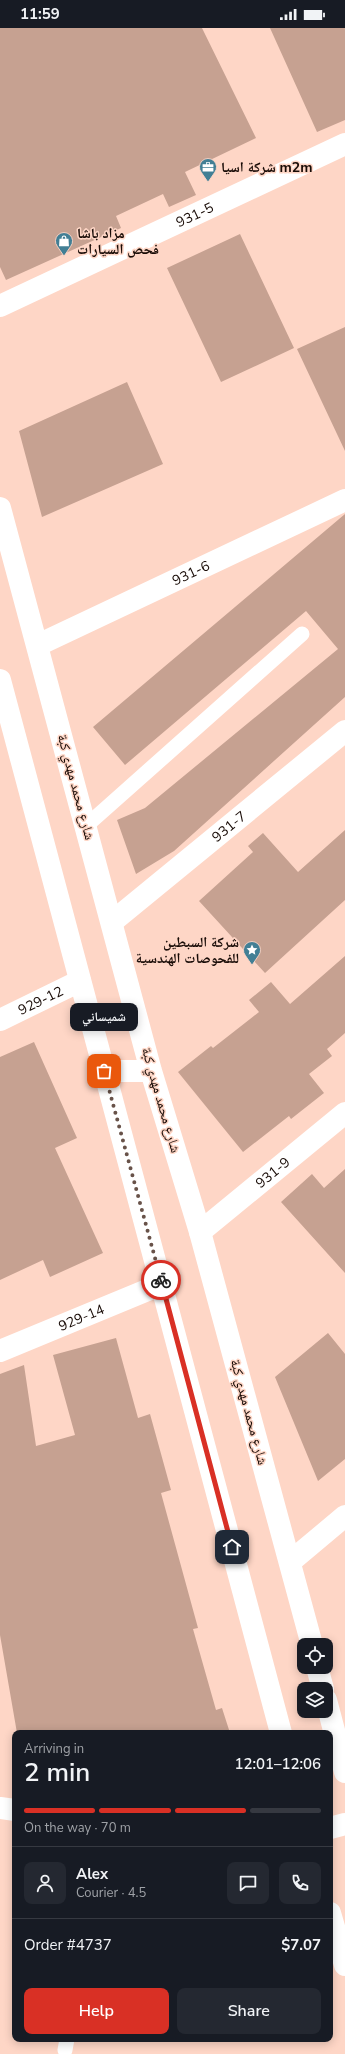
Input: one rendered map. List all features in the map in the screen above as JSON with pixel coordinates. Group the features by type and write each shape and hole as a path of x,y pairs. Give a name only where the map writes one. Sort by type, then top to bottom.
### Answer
{"street":[{"name":"931-5","path":"0,306 345,144"},
{"name":"931-6","path":"38,645 345,500"},
{"name":"شارع محمد مهدي كبة","path":"0,508 151,1070 200,1232 310,1638"},
{"path":"0,680 162,1284 279,1730"},
{"name":"931-7","path":"112,922 345,731"},
{"name":"929-12","path":"0,1020 80,981"},
{"path":"104,1071 151,1070"},
{"name":"931-9","path":"200,1232 345,1113"},
{"name":"929-14","path":"0,1351 162,1284"},
{"path":"290,1562 345,1516"},
{"path":"331,1718 345,1772"},
{"path":"0,1808 12,1810"},
{"path":"333,1827 345,1824"},
{"path":"333,1923 345,1965"}],"lane":[{"path":"86,826 302,634"}],"building":[{"path":"0,28 202,28 256,138 185,172 196,195 169,207 163,194 116,216 121,228 6,280 0,267"},
{"path":"270,28 345,28 345,120 317,132"},
{"path":"240,234 294,348 221,382 167,268"},
{"path":"345,327 345,451 297,349"},
{"path":"127,382 163,464 42,517 19,431"},
{"path":"345,514 345,697 174,851 136,874 117,820 145,808 338,649 306,611 125,765 93,727"},
{"path":"345,830 345,900 265,973 199,901 253,852 248,846 263,833 298,872"},
{"path":"345,956 345,1033 327,1049 332,1056 309,1074 324,1093 291,1119 289,1116 243,1152 178,1072 211,1046 213,1048 259,1012 249,1000 271,982 290,1004"},
{"path":"34,1042 77,1138 55,1148 103,1253 50,1277 43,1260 0,1280 0,1057"},
{"path":"345,1169 345,1273 281,1202 312,1174 324,1188"},
{"path":"328,1333 345,1354 345,1459 318,1481 275,1377"},
{"path":"116,1338 138,1418 150,1414 171,1490 161,1493 198,1628 193,1629 216,1710 222,1708 229,1730 16,1730 0,1635 0,1374 24,1365 36,1446 75,1435 53,1355"}],"way so far":[{"path":"104,1071 161,1280"}],"place":[{"name":"شركة اسيا m2m","path":"208,182"},
{"name":"مزاد باشا فحص السيارات","path":"64,256"},
{"name":"شركة السبطين للفحوصات الهندسية","path":"252,965"},
{"name":"شميساني","path":"104,1071"}],"route":[{"path":"161,1280 232,1547"}]}
